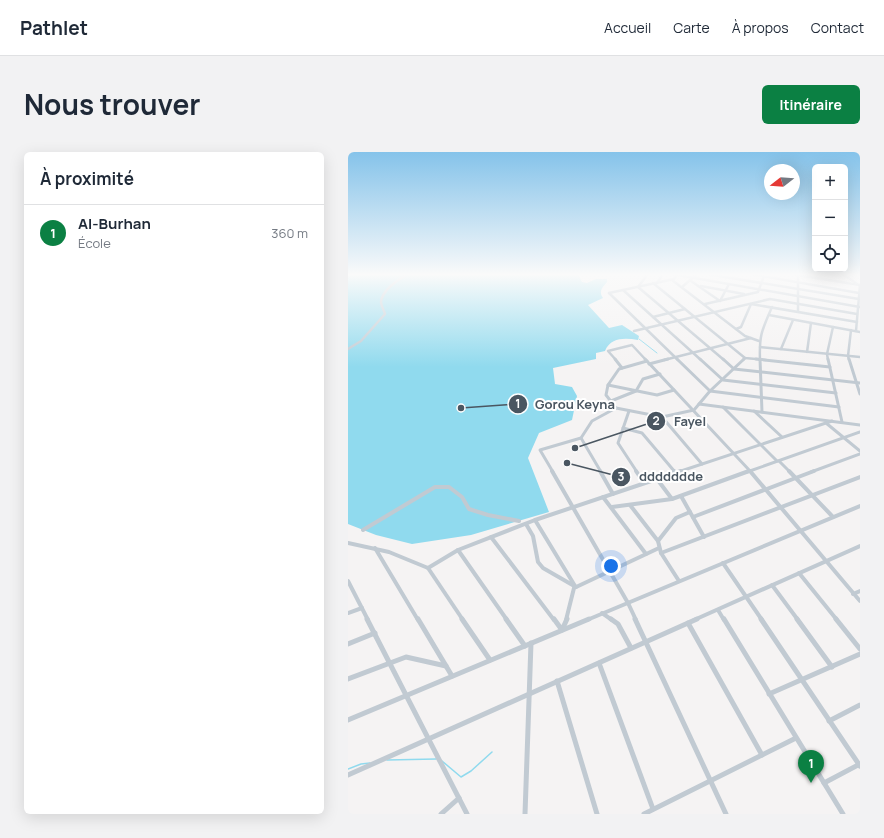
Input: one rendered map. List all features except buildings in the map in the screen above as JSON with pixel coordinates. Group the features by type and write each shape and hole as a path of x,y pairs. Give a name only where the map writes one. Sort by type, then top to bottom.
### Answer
{"street":[{"path":"348,349 361,341 385,314 381,305"},
{"path":"621,305 710,391 839,407"},
{"path":"640,305 723,380 836,393"},
{"path":"659,305 734,369 860,383"},
{"path":"680,305 745,358 830,368"},
{"path":"706,305 746,336 759,341"},
{"path":"634,331 746,305"},
{"path":"736,329 741,327 750,305"},
{"path":"757,305 857,322"},
{"path":"798,305 798,311"},
{"path":"803,305 857,314"},
{"path":"847,305 859,307 856,331"},
{"path":"762,412 759,341 761,331 772,307"},
{"path":"653,317 685,309"},
{"path":"769,315 860,332"},
{"path":"781,349 793,320"},
{"path":"807,352 811,323"},
{"path":"832,327 827,354 842,422"},
{"path":"851,330 848,356 860,394"},
{"path":"616,408 606,395 608,386 619,369 751,338"},
{"path":"622,368 608,351 632,345 734,453 860,601"},
{"path":"760,347 860,357"},
{"path":"726,814 628,603 540,450 581,438 592,421 616,408 662,417 694,410 710,391 745,358"},
{"path":"611,400 636,391 643,379 660,374"},
{"path":"608,386 657,395 674,390"},
{"path":"699,404 860,425"},
{"path":"722,406 796,478 833,517"},
{"path":"629,411 618,443 644,483"},
{"path":"754,411 782,437"},
{"path":"662,417 702,464"},
{"path":"428,568 458,550 535,520 832,421"},
{"path":"826,423 860,451"},
{"path":"623,428 642,433 675,473"},
{"path":"612,507 672,499 860,432"},
{"path":"581,438 613,494"},
{"path":"693,517 860,454"},
{"path":"661,553 860,478"},
{"path":"657,479 672,499"},
{"path":"363,530 435,487 449,487 462,497 469,509 488,515 519,521"},
{"path":"681,496 704,537"},
{"path":"603,497 646,554"},
{"path":"630,505 658,541 661,553 679,581"},
{"path":"348,720 407,694 526,646 860,506"},
{"path":"658,541 676,518 690,512"},
{"path":"535,520 576,587"},
{"path":"526,524 533,536 538,562 543,568 576,587"},
{"path":"491,537 562,630"},
{"path":"348,543 375,548 409,559 428,568 490,660"},
{"path":"348,775 860,546"},
{"path":"375,548 452,676"},
{"path":"562,630 567,618 574,588 659,548"},
{"path":"458,550 526,646"},
{"path":"723,563 860,765 824,783"},
{"path":"799,573 860,650"},
{"path":"348,582 407,694 467,814"},
{"path":"772,585 832,667"},
{"path":"853,594 860,591"},
{"path":"348,613 362,608"},
{"path":"718,610 843,814"},
{"path":"602,613 618,624 631,648"},
{"path":"688,623 762,755"},
{"path":"348,644 375,633"},
{"path":"524,814 531,643"},
{"path":"769,694 860,654"},
{"path":"348,679 406,657 446,666"},
{"path":"599,663 653,809"},
{"path":"557,681 597,814"},
{"path":"829,721 860,705"},
{"path":"644,814 796,738"},
{"path":"440,814 459,798"}],"water":[{"path":"348,305 588,305 609,328 622,325 639,336 638,340 623,339 611,343 605,351 596,353 596,359 553,368 555,384 572,387 577,396 572,420 539,433 528,458 549,512 471,535 412,544 376,535 348,524"}],"waterway":[{"path":"639,339 657,353"},
{"path":"442,761 461,777 471,771 492,752"},
{"path":"387,760 436,759"},
{"path":"348,769 361,764 370,763"}],"place":[{"name":"Gorou Keyna","path":"461,408"},
{"name":"Fayel","path":"575,448"},
{"name":"ddddddde","path":"567,463"},
{"name":"Al-Burhan","path":"811,783"}]}
